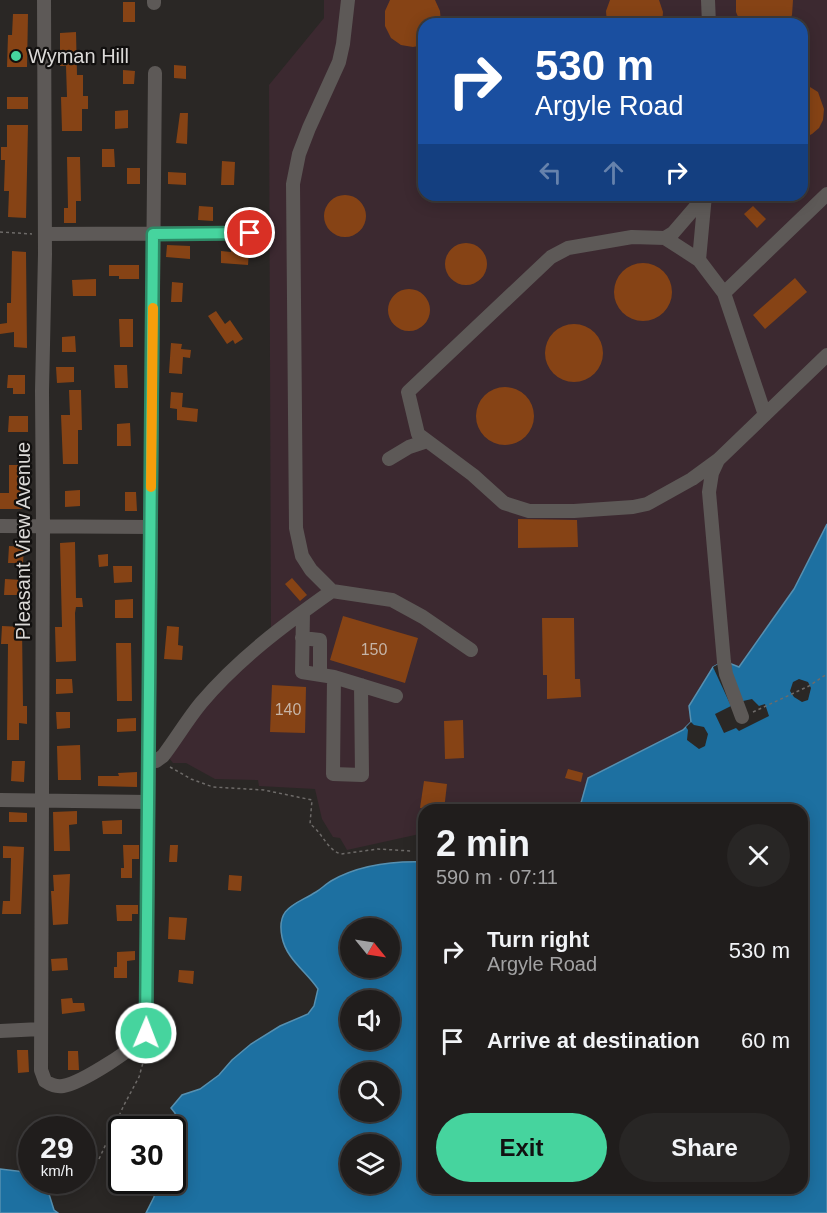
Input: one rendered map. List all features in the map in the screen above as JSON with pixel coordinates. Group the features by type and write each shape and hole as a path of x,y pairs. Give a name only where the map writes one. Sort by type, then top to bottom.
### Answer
{"street":[{"name":"Pleasant View Avenue","path":"44,0 41,1070 45,1081 62,1086 77,1081 134,1047 146,1033"},
{"path":"348,0 339,63 299,154 293,184 296,528 302,556 311,570 332,591 392,600 423,617 471,650"},
{"path":"708,0 709,18"},
{"path":"146,1033 154,73"},
{"path":"724,293 827,194"},
{"path":"665,238 673,233 700,201"},
{"path":"699,260 704,201"},
{"path":"45,234 250,233"},
{"path":"765,415 724,293 699,260 665,238 632,237 568,248 551,257 408,392 418,434 472,475 504,503 537,511 633,507 647,504 692,479 718,460 765,415 827,354"},
{"path":"389,459 409,447 427,441"},
{"path":"718,460 712,473 709,492 724,662 726,674 742,717"},
{"path":"0,526 151,527"},
{"path":"149,761 156,761 163,756 189,717 228,674 258,647 332,591"},
{"path":"303,612 302,672 334,677 396,696"},
{"path":"334,677 333,774 362,775 361,685"},
{"path":"0,800 148,801"},
{"path":"0,1031 41,1029"}],"path":[{"path":"0,232 45,234"},
{"path":"761,708 808,686 827,674"},
{"path":"167,766 191,779 213,787 264,790 312,800 310,824 320,832 336,853 378,849 411,851"},
{"path":"99,1159 120,1112 142,1072 148,1043 146,1033"}],"shaded area":[{"path":"324,0 827,0 827,524 794,589 739,668 689,706 691,722 683,730 588,778 581,804 418,804 418,834 347,850 340,838 333,837 322,819 315,789 259,786 258,780 215,779 186,763 173,763 165,753 271,631 269,85 324,18"}],"water":[{"path":"827,524 827,1213 146,1213 154,1194 186,1194 186,1116 175,1116 171,1108 182,1095 200,1089 219,1075 251,1044 280,1026 308,1014 314,1006 318,989 292,959 284,945 281,927 285,913 294,904 331,881 353,871 400,862 418,862 418,1194 808,1194 808,804 581,804 588,778 683,730 691,722 689,706 713,667 724,661 739,667 794,589"},
{"path":"0,1169 18,1171 18,1194 49,1194 54,1210 58,1213 0,1213"}],"pier":[{"path":"724,661 743,701 752,699 759,706 765,704 769,716 739,731 736,728 724,733 715,714 731,706 713,667"},
{"path":"799,679 808,682 811,688 808,700 802,702 790,691 793,682"},
{"path":"691,722 704,727 708,734 705,746 699,749 687,740 686,727"}],"building":[{"path":"390,0 435,0 441,18 418,18 418,46 413,47 401,45 391,38 385,26 385,11"},
{"path":"610,0 659,0 663,12 662,18 607,18 606,11"},
{"path":"736,0 793,0 791,18 738,18"},
{"path":"123,2 135,2 135,22 123,22"},
{"path":"13,14 28,14 27,67 7,67 8,35 12,35"},
{"path":"76,32 77,75 83,75 83,96 88,96 88,109 82,109 82,131 62,131 61,97 67,97 66,66 60,66 60,33"},
{"path":"174,65 186,66 186,79 174,78"},
{"path":"123,70 135,71 134,84 123,84"},
{"path":"808,86 818,92 824,109 823,120 808,136"},
{"path":"7,97 28,97 28,109 7,109"},
{"path":"128,110 128,128 115,129 115,111"},
{"path":"180,113 188,113 187,144 176,143"},
{"path":"7,125 28,125 26,218 8,217 9,191 4,191 5,160 1,160 1,147 7,147"},
{"path":"102,149 114,149 115,167 102,167"},
{"path":"67,157 80,157 81,201 76,201 76,223 64,223 64,208 68,208"},
{"path":"222,161 235,162 234,185 221,185"},
{"path":"127,168 140,168 140,184 127,184"},
{"path":"168,172 186,173 186,185 168,184"},
{"path":"345,195 360,201 366,216 360,231 345,237 330,231 324,216 330,201"},
{"path":"199,206 213,207 213,221 198,220"},
{"path":"753,206 766,219 757,228 744,214"},
{"path":"466,243 481,249 487,264 481,279 466,285 451,279 445,264 451,249"},
{"path":"167,245 190,246 190,259 166,257"},
{"path":"231,250 249,251 248,265 221,263 221,251 231,252"},
{"path":"12,251 26,252 27,348 14,347 14,332 0,334 0,324 7,323 7,303 11,303"},
{"path":"643,263 654,265 667,276 672,292 670,303 659,316 643,321 632,319 619,308 614,292 616,281 627,268"},
{"path":"109,265 139,265 139,279 119,279 119,276 109,276"},
{"path":"795,278 807,292 765,329 753,315"},
{"path":"96,279 96,296 73,296 72,280"},
{"path":"172,282 183,283 182,302 171,302"},
{"path":"409,289 424,295 430,310 424,325 409,331 394,325 388,310 394,295"},
{"path":"216,311 225,324 230,320 243,339 235,344 233,340 227,344 208,316"},
{"path":"119,319 133,319 133,347 120,347"},
{"path":"574,324 585,326 598,337 603,353 601,364 590,377 574,382 563,380 550,369 545,353 547,342 558,329"},
{"path":"75,336 76,352 62,352 62,337"},
{"path":"171,343 182,344 181,349 191,350 190,358 183,357 182,374 169,373"},
{"path":"114,365 127,365 128,388 115,388"},
{"path":"56,367 74,367 74,382 57,383"},
{"path":"8,375 25,375 25,394 13,394 13,388 7,388"},
{"path":"505,387 516,389 529,400 534,416 532,427 521,440 505,445 494,443 481,432 476,416 478,405 489,392"},
{"path":"69,390 81,390 82,430 78,430 78,464 63,464 61,415 70,415"},
{"path":"171,392 183,393 182,407 198,409 197,422 177,420 177,409 170,408"},
{"path":"9,416 28,416 28,432 8,432"},
{"path":"130,423 131,446 117,446 117,424"},
{"path":"9,465 21,465 23,509 0,509 0,493 9,493"},
{"path":"80,490 80,506 65,507 65,491"},
{"path":"125,492 136,492 137,511 125,511"},
{"path":"518,519 577,520 578,547 518,548"},
{"path":"75,542 76,598 82,598 83,607 76,607 75,613 76,661 56,662 55,627 62,627 60,543"},
{"path":"9,546 24,547 23,563 8,563"},
{"path":"108,554 108,566 99,567 98,555"},
{"path":"113,566 132,566 132,582 114,583"},
{"path":"292,578 307,595 300,601 285,584"},
{"path":"5,579 22,580 22,595 4,595"},
{"path":"133,599 133,618 115,618 115,600"},
{"path":"343,616 418,638 405,683 330,660"},
{"path":"542,618 574,618 575,679 580,679 581,697 547,699 547,675 543,675"},
{"path":"2,626 22,627 23,706 27,706 27,724 19,723 19,740 7,740 8,644 1,644"},
{"path":"167,626 179,627 178,645 183,646 182,660 164,659"},
{"path":"116,643 131,643 132,701 117,701"},
{"path":"56,679 72,679 73,693 56,694"},
{"path":"272,685 306,687 305,733 270,732"},
{"path":"56,712 70,712 70,728 57,729"},
{"path":"136,718 136,731 117,732 117,719"},
{"path":"463,720 464,758 445,759 444,721"},
{"path":"80,745 81,780 58,780 57,746"},
{"path":"12,761 25,761 24,782 11,781"},
{"path":"568,769 583,773 581,782 565,778"},
{"path":"137,772 137,787 98,786 98,776 119,776 118,773"},
{"path":"424,781 447,784 445,804 421,804"},
{"path":"77,811 77,824 69,825 70,851 54,851 53,812"},
{"path":"9,812 27,813 27,822 9,822"},
{"path":"122,820 122,834 103,834 102,821"},
{"path":"123,845 139,845 139,859 132,859 132,878 121,878 121,868 124,868"},
{"path":"170,845 178,845 177,862 169,862"},
{"path":"3,846 24,847 21,914 2,914 3,901 10,901 11,858 3,858"},
{"path":"70,874 68,924 53,925 51,891 54,891 53,875"},
{"path":"229,875 242,876 241,891 228,890"},
{"path":"116,905 138,905 138,914 132,914 132,921 117,921"},
{"path":"169,917 187,918 185,940 168,939"},
{"path":"135,951 135,960 127,961 127,978 114,978 117,952"},
{"path":"67,958 68,970 52,971 51,959"},
{"path":"179,970 194,971 193,984 178,982"},
{"path":"72,998 73,1003 84,1003 85,1011 62,1014 61,999"},
{"path":"17,1050 28,1050 29,1072 18,1073"},
{"path":"68,1051 78,1051 79,1070 68,1070"}],"slow traffic":[{"path":"151,487 153,308"}],"place":[{"name":"Wyman Hill","path":"16,56"}],"route":[{"path":"146,1033 153,234 250,233"}]}
